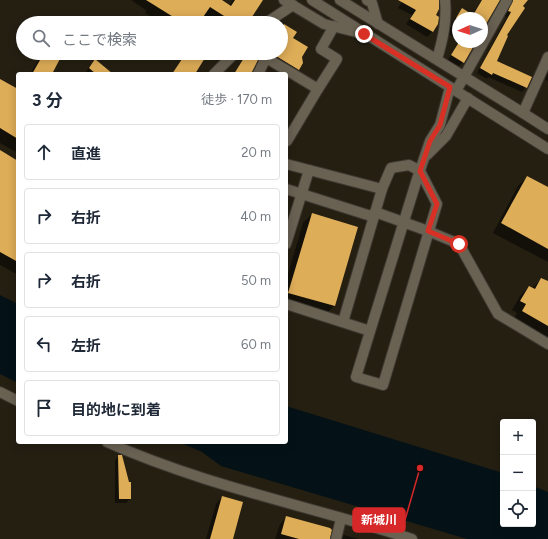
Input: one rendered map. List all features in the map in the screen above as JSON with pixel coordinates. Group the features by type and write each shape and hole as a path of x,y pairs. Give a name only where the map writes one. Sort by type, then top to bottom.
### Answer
{"street":[{"path":"284,0 324,24 364,34"},
{"path":"312,0 548,149"},
{"path":"340,0 523,112 548,129"},
{"path":"367,0 372,3 378,24"},
{"path":"437,59 444,39 446,15 445,0"},
{"path":"343,322 382,189 391,168 409,165 420,171 437,204 383,385 356,377 403,222 420,171 426,156 430,141 440,125 453,89 464,76 507,0"},
{"path":"276,16 293,5"},
{"path":"288,139 337,59 322,49 334,26"},
{"path":"523,112 548,57"},
{"path":"216,72 228,60"},
{"path":"258,72 261,60"},
{"path":"269,60 318,89"},
{"path":"426,156 446,136 468,98"},
{"path":"288,165 382,189"},
{"path":"288,237 309,170"},
{"path":"288,190 403,222 459,244 498,314 548,344"},
{"path":"288,305 370,331"},
{"path":"0,392 16,400"},
{"path":"112,444 135,454 210,480 412,539"},
{"path":"336,539 341,519"}],"shaded area":[{"path":"0,295 16,303 16,382 0,374"},
{"path":"288,407 500,472 500,527 536,527 536,487 548,492 548,539 467,539 221,466 202,452 184,444 288,444"}],"building":[{"path":"146,0 222,0 231,6 235,0 263,0 253,16 224,16 210,7 204,16 172,16"},
{"path":"398,0 439,0 439,9 436,15 439,17 438,24 433,32 410,19 416,10"},
{"path":"482,0 500,0 488,21 488,12 475,12"},
{"path":"513,0 528,0 523,6 525,8 507,35 508,36 497,61 532,77 527,88 493,73 492,75 480,68 511,12 508,11"},
{"path":"462,8 468,12 460,12"},
{"path":"288,26 297,32 293,38 308,47 302,57 303,63 299,70 283,60 288,60"},
{"path":"455,48 473,48 464,63 451,55"},
{"path":"40,60 59,60 53,72 33,72"},
{"path":"94,60 96,60 111,72 94,72 89,68"},
{"path":"181,60 204,60 196,72 173,72"},
{"path":"243,60 258,60 252,72 235,72"},
{"path":"0,79 16,88 16,138 0,128"},
{"path":"0,150 16,160 16,261 0,252"},
{"path":"527,176 548,187 548,249 501,223"},
{"path":"312,213 358,227 335,306 288,293"},
{"path":"541,278 548,281 548,326 522,311 526,304 520,301 529,286 535,289"},
{"path":"118,455 122,455 129,482 131,482 131,499 119,499"},
{"path":"222,496 243,502 233,539 210,539"},
{"path":"286,516 330,528 332,530 330,539 299,539 281,534"}],"place":[{"name":"新城川","path":"420,468"}],"route":[{"path":"364,34 450,87 440,125 430,141 420,171 437,204 428,231 459,244"}]}
